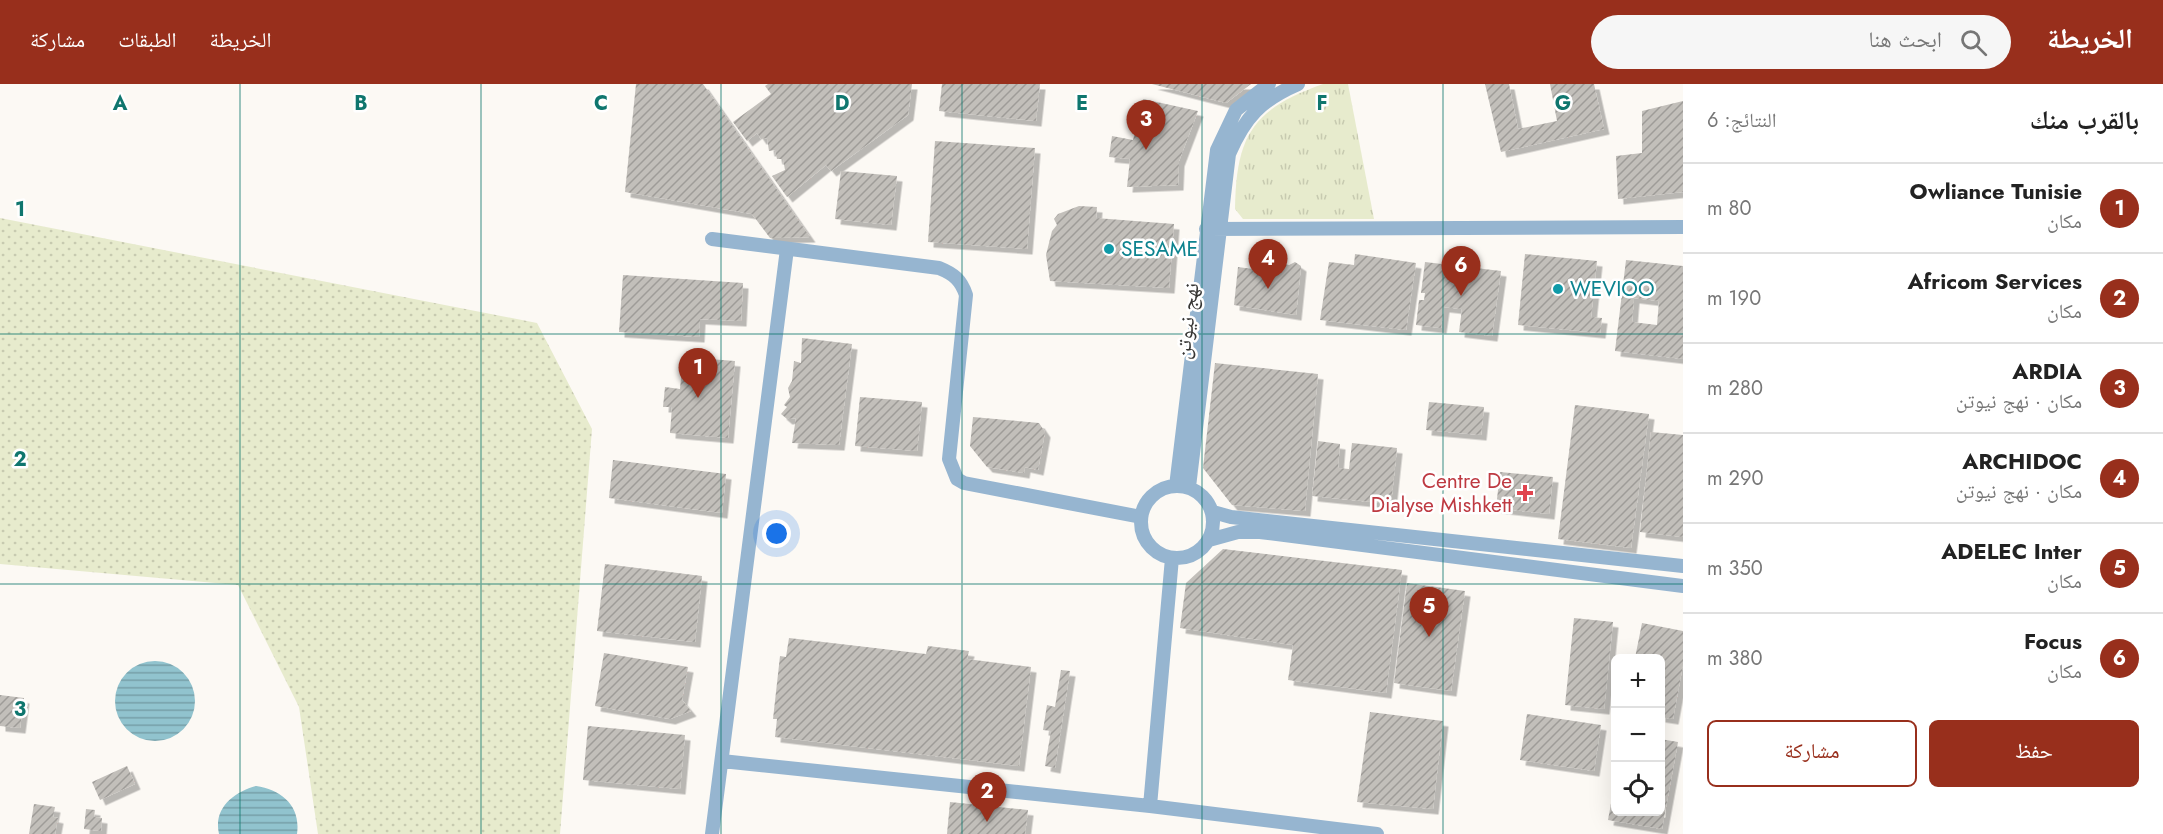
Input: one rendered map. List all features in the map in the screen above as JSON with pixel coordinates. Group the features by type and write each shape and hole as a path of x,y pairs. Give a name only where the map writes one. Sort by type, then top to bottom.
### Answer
{"street":[{"name":"نهج نيوتن","path":"1237,122 1236,110 1253,94 1269,84"},
{"name":"نهج نيوتن","path":"1183,487 1212,229 1217,150 1237,122 1298,84"},
{"path":"1212,229 1683,227"},
{"path":"712,239 939,268 953,274 962,283 966,295 949,459 957,479 964,483 1141,517"},
{"path":"712,834 787,249"},
{"path":"1209,540 1213,527 1212,512 1206,500 1183,487 1155,492 1146,503 1141,517 1142,531 1148,544 1158,553 1172,558 1193,554 1209,540 1238,532 1260,532 1683,586"},
{"path":"1212,512 1230,517 1683,566"},
{"path":"1519,565 1520,548"},
{"path":"1150,806 1172,558"},
{"path":"722,761 1150,806 1377,834"}],"green space":[{"path":"1323,84 1348,84 1374,219 1243,219 1235,209 1236,183 1239,162 1253,128 1280,104"},
{"path":"0,218 537,323 592,429 560,834 318,834 299,707 238,585 0,564"}],"water":[{"path":"155,661 170,664 183,673 192,686 195,701 192,716 183,729 170,738 155,741 140,738 127,729 118,716 115,701 118,686 127,673 140,664"},
{"path":"256,786 274,791 288,801 296,815 297,834 219,834 219,816 227,802 240,792"}],"building":[{"path":"636,84 703,84 810,237 770,238 752,214 625,192"},
{"path":"768,84 912,84 908,115 831,171 826,165 787,197 772,176 785,170 783,159 777,159 775,150 769,151 767,138 761,139 757,133 747,141 733,122 771,94 765,86"},
{"path":"942,84 1040,84 1036,121 939,111"},
{"path":"1152,84 1251,84 1226,103"},
{"path":"1485,84 1509,84 1518,129 1557,121 1550,84 1594,84 1604,129 1501,152"},
{"path":"1143,99 1198,111 1179,161 1178,185 1127,187 1130,159 1109,157 1112,136 1133,140"},
{"path":"1683,101 1683,192 1618,199 1616,156 1642,153 1642,111"},
{"path":"935,141 1035,148 1027,249 928,242"},
{"path":"841,171 897,176 891,225 835,219"},
{"name":"SESAME","path":"1079,206 1097,207 1096,218 1174,224 1169,288 1050,281 1046,255 1052,231 1057,225 1054,219 1058,214"},
{"path":"1355,254 1416,263 1406,330 1320,320 1329,262 1354,265"},
{"name":"WEVIOO","path":"1525,254 1597,261 1591,317 1602,318 1600,333 1518,325"},
{"path":"1626,260 1683,266 1683,359 1615,351","holes":["1634,298 1659,301 1657,325 1632,322"]},
{"path":"1268,261 1289,265 1295,262 1301,266 1296,315 1234,305 1238,267 1260,270 1261,263 1267,264"},
{"path":"1425,262 1501,271 1492,336 1459,332 1462,309 1444,307 1441,328 1416,325 1419,300 1424,300 1425,293 1421,293"},
{"path":"623,275 743,283 741,321 700,319 699,337 619,332"},
{"path":"802,338 852,344 839,445 792,443 796,418 787,419 781,414 787,407 784,405 790,397 788,388 792,381 794,361 801,363"},
{"path":"683,357 735,361 728,438 670,433 672,407 663,407 665,387 680,389"},
{"path":"1215,363 1318,374 1305,511 1232,505 1203,468"},
{"path":"860,397 922,402 917,451 855,446"},
{"path":"1429,402 1484,407 1481,435 1426,430"},
{"path":"1575,405 1649,414 1631,548 1558,539"},
{"path":"973,417 1039,423 1045,432 1038,470 1025,467 1024,473 987,467 970,446"},
{"path":"1651,432 1683,435 1683,537 1640,532"},
{"path":"1318,441 1340,444 1338,468 1349,469 1352,443 1397,448 1391,504 1312,496"},
{"path":"613,460 726,474 722,513 609,498"},
{"name":"Centre De Dialyse Mishkett","path":"1500,472 1553,477 1549,514 1496,508"},
{"path":"1223,549 1402,570 1386,693 1288,680 1293,645 1180,628 1186,583"},
{"path":"605,564 702,576 695,642 597,631"},
{"path":"1407,583 1465,591 1451,691 1394,683"},
{"path":"1574,618 1613,622 1604,709 1565,705"},
{"path":"1642,623 1683,631 1683,665 1673,719 1665,718 1665,654 1636,654"},
{"path":"789,638 926,654 928,646 969,651 967,659 1031,667 1019,766 775,737 777,719 773,719 780,656 786,657"},
{"path":"604,653 688,667 682,700 691,711 670,719 595,706"},
{"path":"1061,670 1070,671 1055,768 1045,766 1051,731 1043,730 1047,705 1055,707"},
{"path":"0,695 24,698 20,728 0,726"},
{"path":"1370,712 1443,721 1433,809 1357,802"},
{"path":"1527,714 1601,725 1594,771 1520,760"},
{"path":"588,726 685,735 680,789 583,780"},
{"path":"1665,740 1678,742 1665,813"},
{"path":"127,766 135,784 100,800 92,782"},
{"path":"950,802 1028,810 1025,834 947,834"},
{"path":"34,804 55,807 53,817 58,818 55,834 29,834"},
{"path":"1611,804 1611,816 1664,816 1662,829 1608,820"},
{"path":"86,809 95,810 94,817 102,818 101,831 84,829"}],"place":[{"name":"ARDIA","path":"1146,150"},
{"name":"SESAME","path":"1109,249"},
{"name":"ARCHIDOC","path":"1268,289"},
{"name":"WEVIOO","path":"1558,289"},
{"name":"Focus","path":"1461,296"},
{"name":"Owliance Tunisie","path":"698,398"},
{"name":"Centre De Dialyse Mishkett","path":"1525,493"},
{"name":"ADELEC Inter","path":"1429,637"},
{"name":"Africom Services","path":"987,822"}]}
